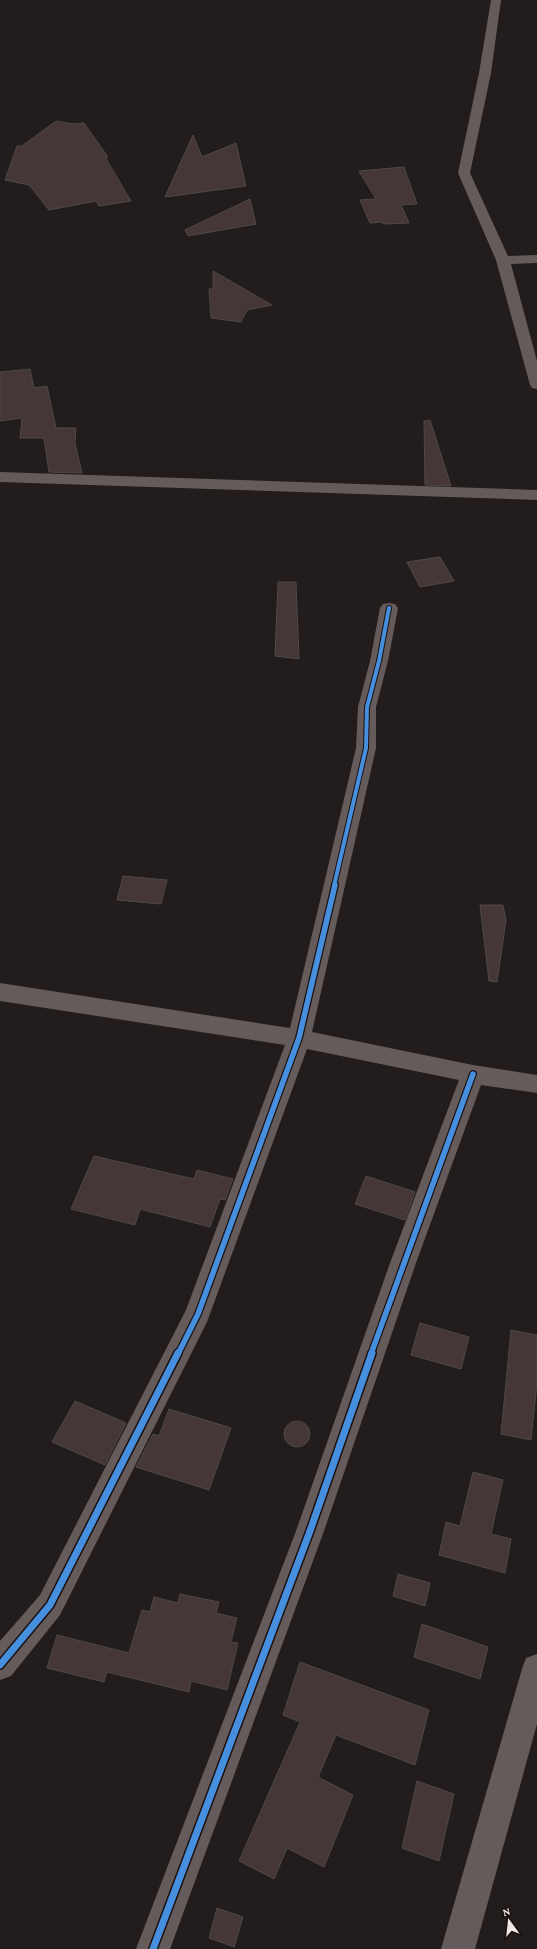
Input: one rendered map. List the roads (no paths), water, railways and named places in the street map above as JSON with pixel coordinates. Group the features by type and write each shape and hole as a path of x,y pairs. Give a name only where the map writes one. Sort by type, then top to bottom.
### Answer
{"street":[{"path":"496,0 485,74 464,173 503,260 524,345 537,385"},
{"path":"503,260 537,259"},
{"path":"0,477 537,495"},
{"path":"0,1665 50,1605 198,1314 299,1038 366,748 366,707 378,661 389,608"},
{"path":"0,992 299,1038 473,1074 537,1084"},
{"path":"153,1949 310,1531 403,1264 473,1074"},
{"path":"458,1949 537,1669"}]}
